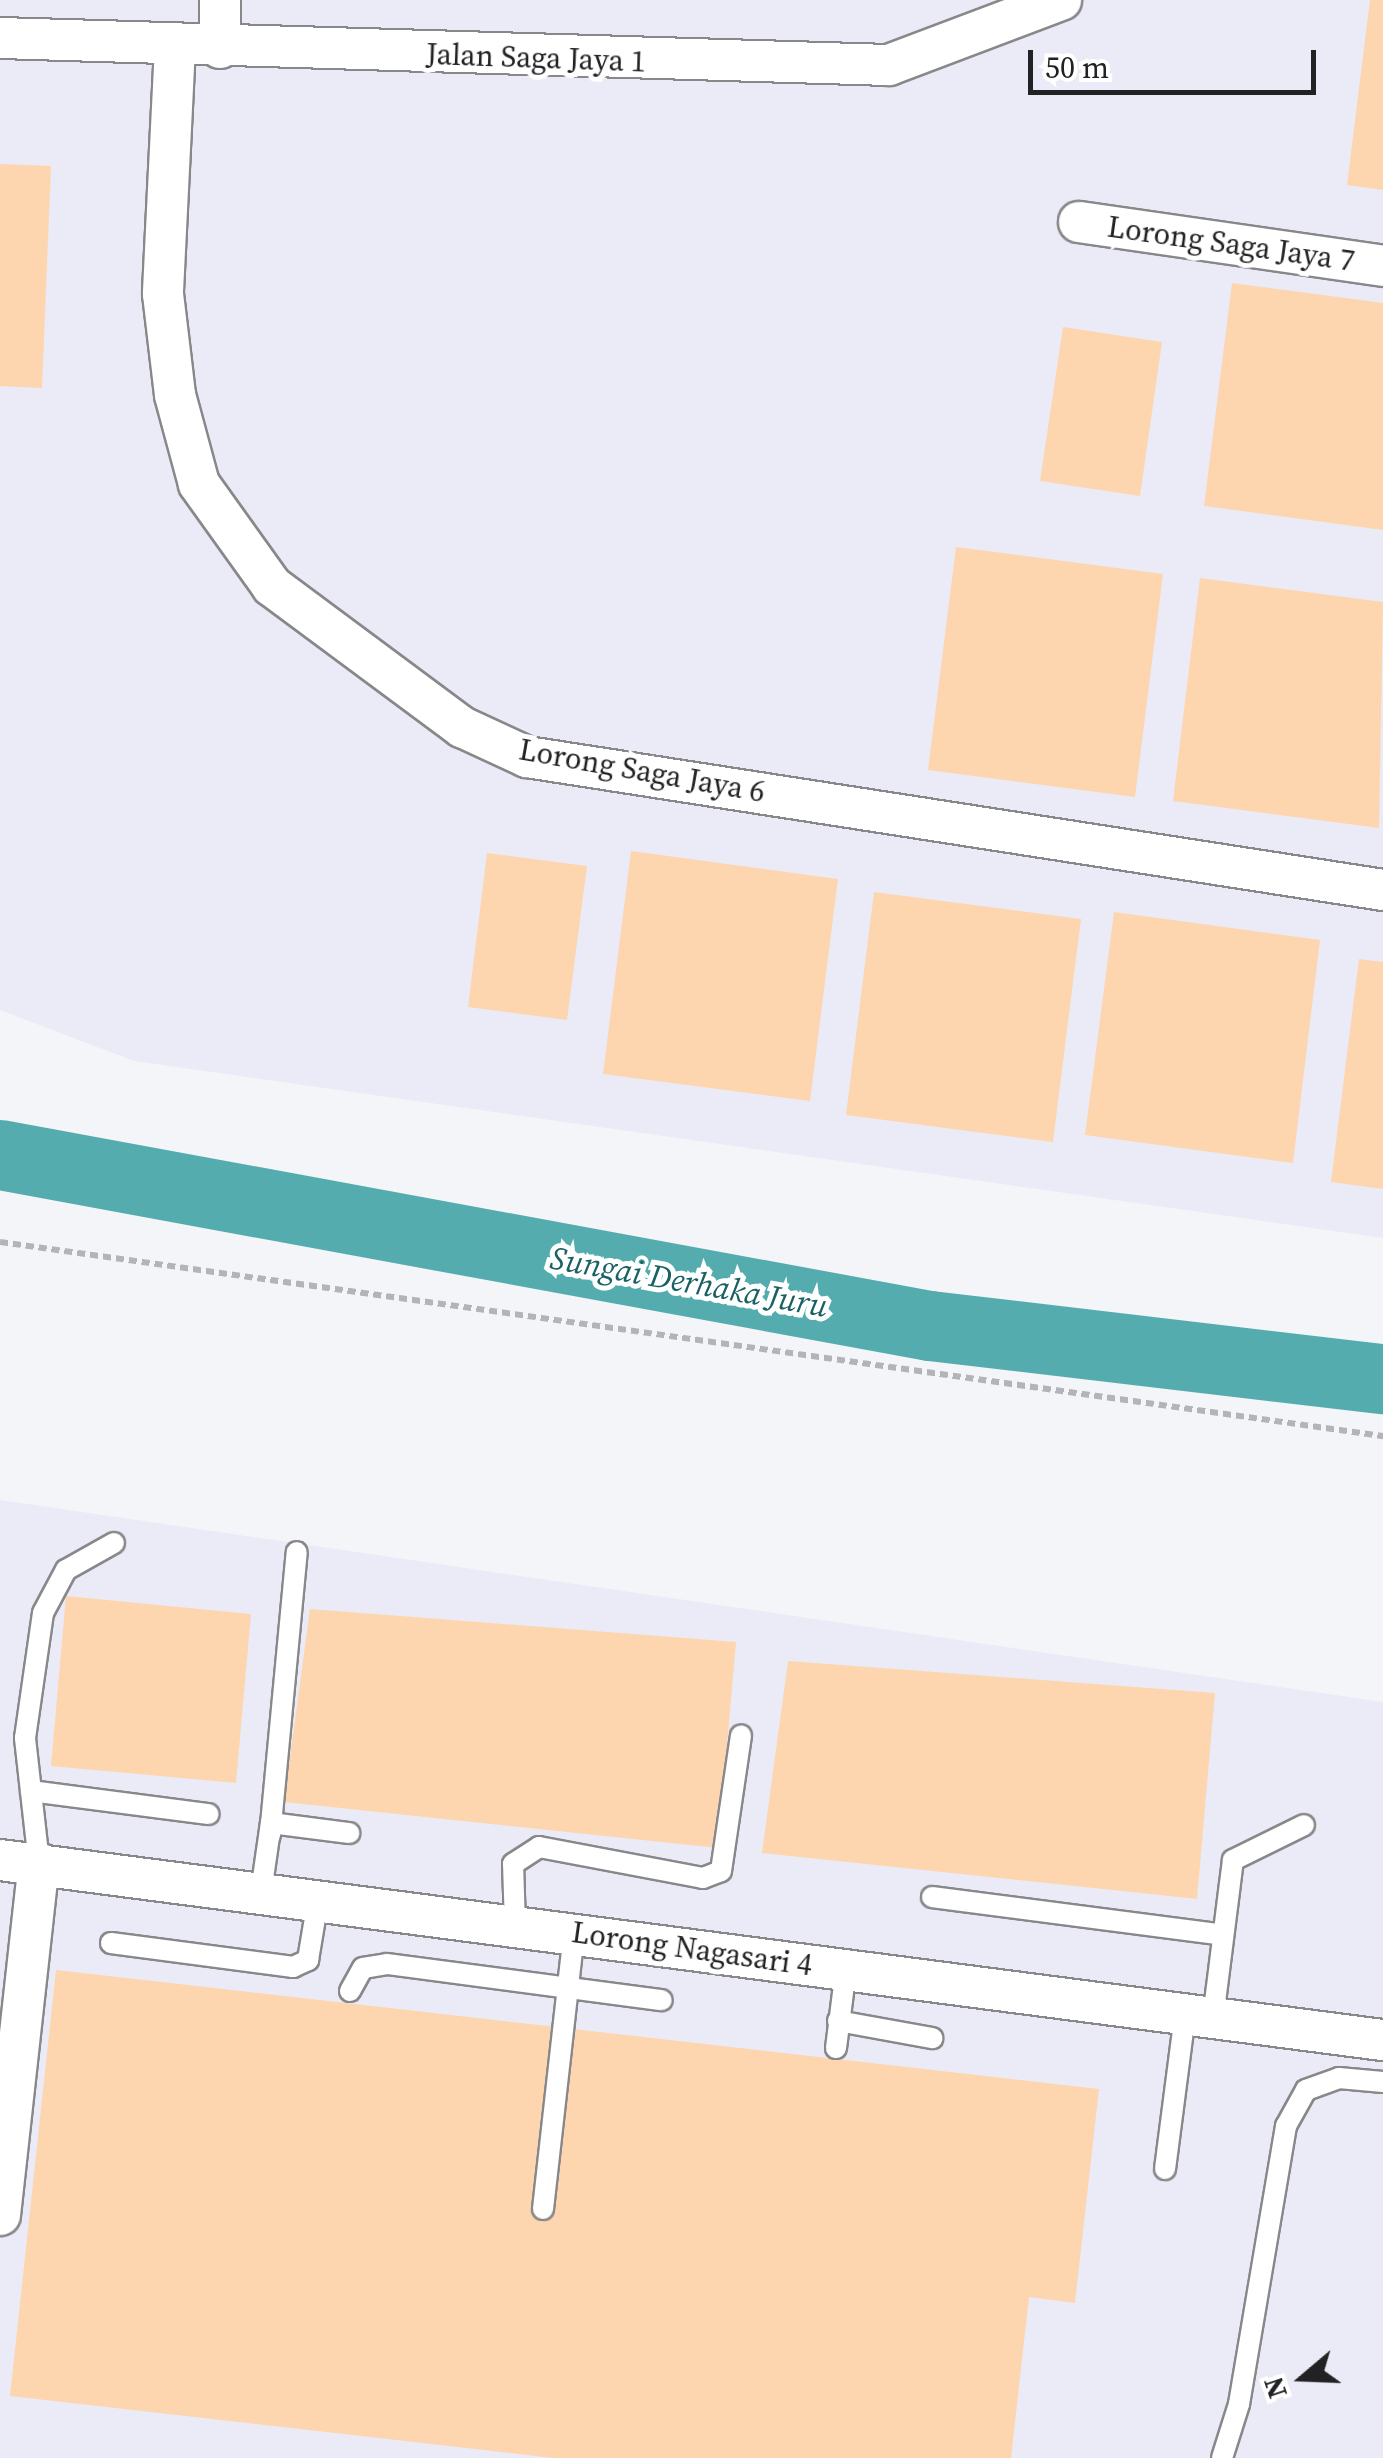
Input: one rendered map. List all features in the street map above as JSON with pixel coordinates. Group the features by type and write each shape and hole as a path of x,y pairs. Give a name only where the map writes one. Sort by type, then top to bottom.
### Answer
{"street":[{"path":"220,0 220,48"},
{"name":"Jalan Saga Jaya 1","path":"0,38 220,48 889,66 1061,0"},
{"name":"Lorong Saga Jaya 6","path":"175,46 163,294 175,395 199,484 272,586 462,727 527,757 1383,890"},
{"name":"Lorong Saga Jaya 7","path":"1078,222 1383,266"},
{"path":"0,2216 20,1861"},
{"name":"Lorong Nagasari 4","path":"20,1861 1383,2040"}],"lane":[{"path":"20,1861 30,1791 25,1738 43,1612 66,1570 114,1543"},
{"path":"262,1892 297,1552"},
{"path":"515,1926 513,1864 539,1847 703,1878 722,1871 740,1735"},
{"path":"30,1791 209,1814"},
{"path":"270,1835 271,1823 349,1833"},
{"path":"1165,2168 1199,2016 1224,1935 1233,1860 1304,1825"},
{"path":"932,1898 1224,1935"},
{"path":"111,1942 292,1967 308,1960 318,1900"},
{"path":"543,2210 574,1933"},
{"path":"350,1991 363,1968 386,1964 662,2000"},
{"path":"836,2048 846,1970"},
{"path":"838,2021 932,2038"},
{"path":"1222,2458 1240,2404 1286,2126 1306,2090 1339,2078 1383,2082"}],"path":[{"path":"0,1242 1383,1436"}],"shaded area":[{"path":"0,0 1383,0 1383,1238 134,1061 0,1010"},
{"path":"0,1500 1383,1702 1383,2458 0,2458"}],"building":[{"path":"1370,0 1383,0 1383,190 1347,185"},
{"path":"0,164 51,166 42,388 0,386"},
{"path":"1232,283 1383,303 1383,530 1204,506"},
{"path":"1063,327 1162,342 1140,496 1040,481"},
{"path":"956,547 1163,574 1135,797 928,770"},
{"path":"1200,578 1383,602 1379,828 1173,801"},
{"path":"631,851 838,879 810,1101 603,1074"},
{"path":"487,853 587,866 567,1020 468,1007"},
{"path":"874,892 1081,919 1053,1142 846,1115"},
{"path":"1114,912 1320,940 1293,1163 1085,1135"},
{"path":"1359,959 1383,962 1383,1189 1331,1182"},
{"path":"66,1596 251,1614 236,1783 51,1766"},
{"path":"310,1609 736,1642 718,1848 284,1802"},
{"path":"788,1661 1215,1693 1197,1899 762,1853"},
{"path":"56,1970 1099,2089 1075,2303 1029,2297 1011,2458 553,2458 10,2396"}],"waterway":[{"name":"Sungai Derhaka Juru","path":"0,1155 930,1326 1383,1379"}]}
